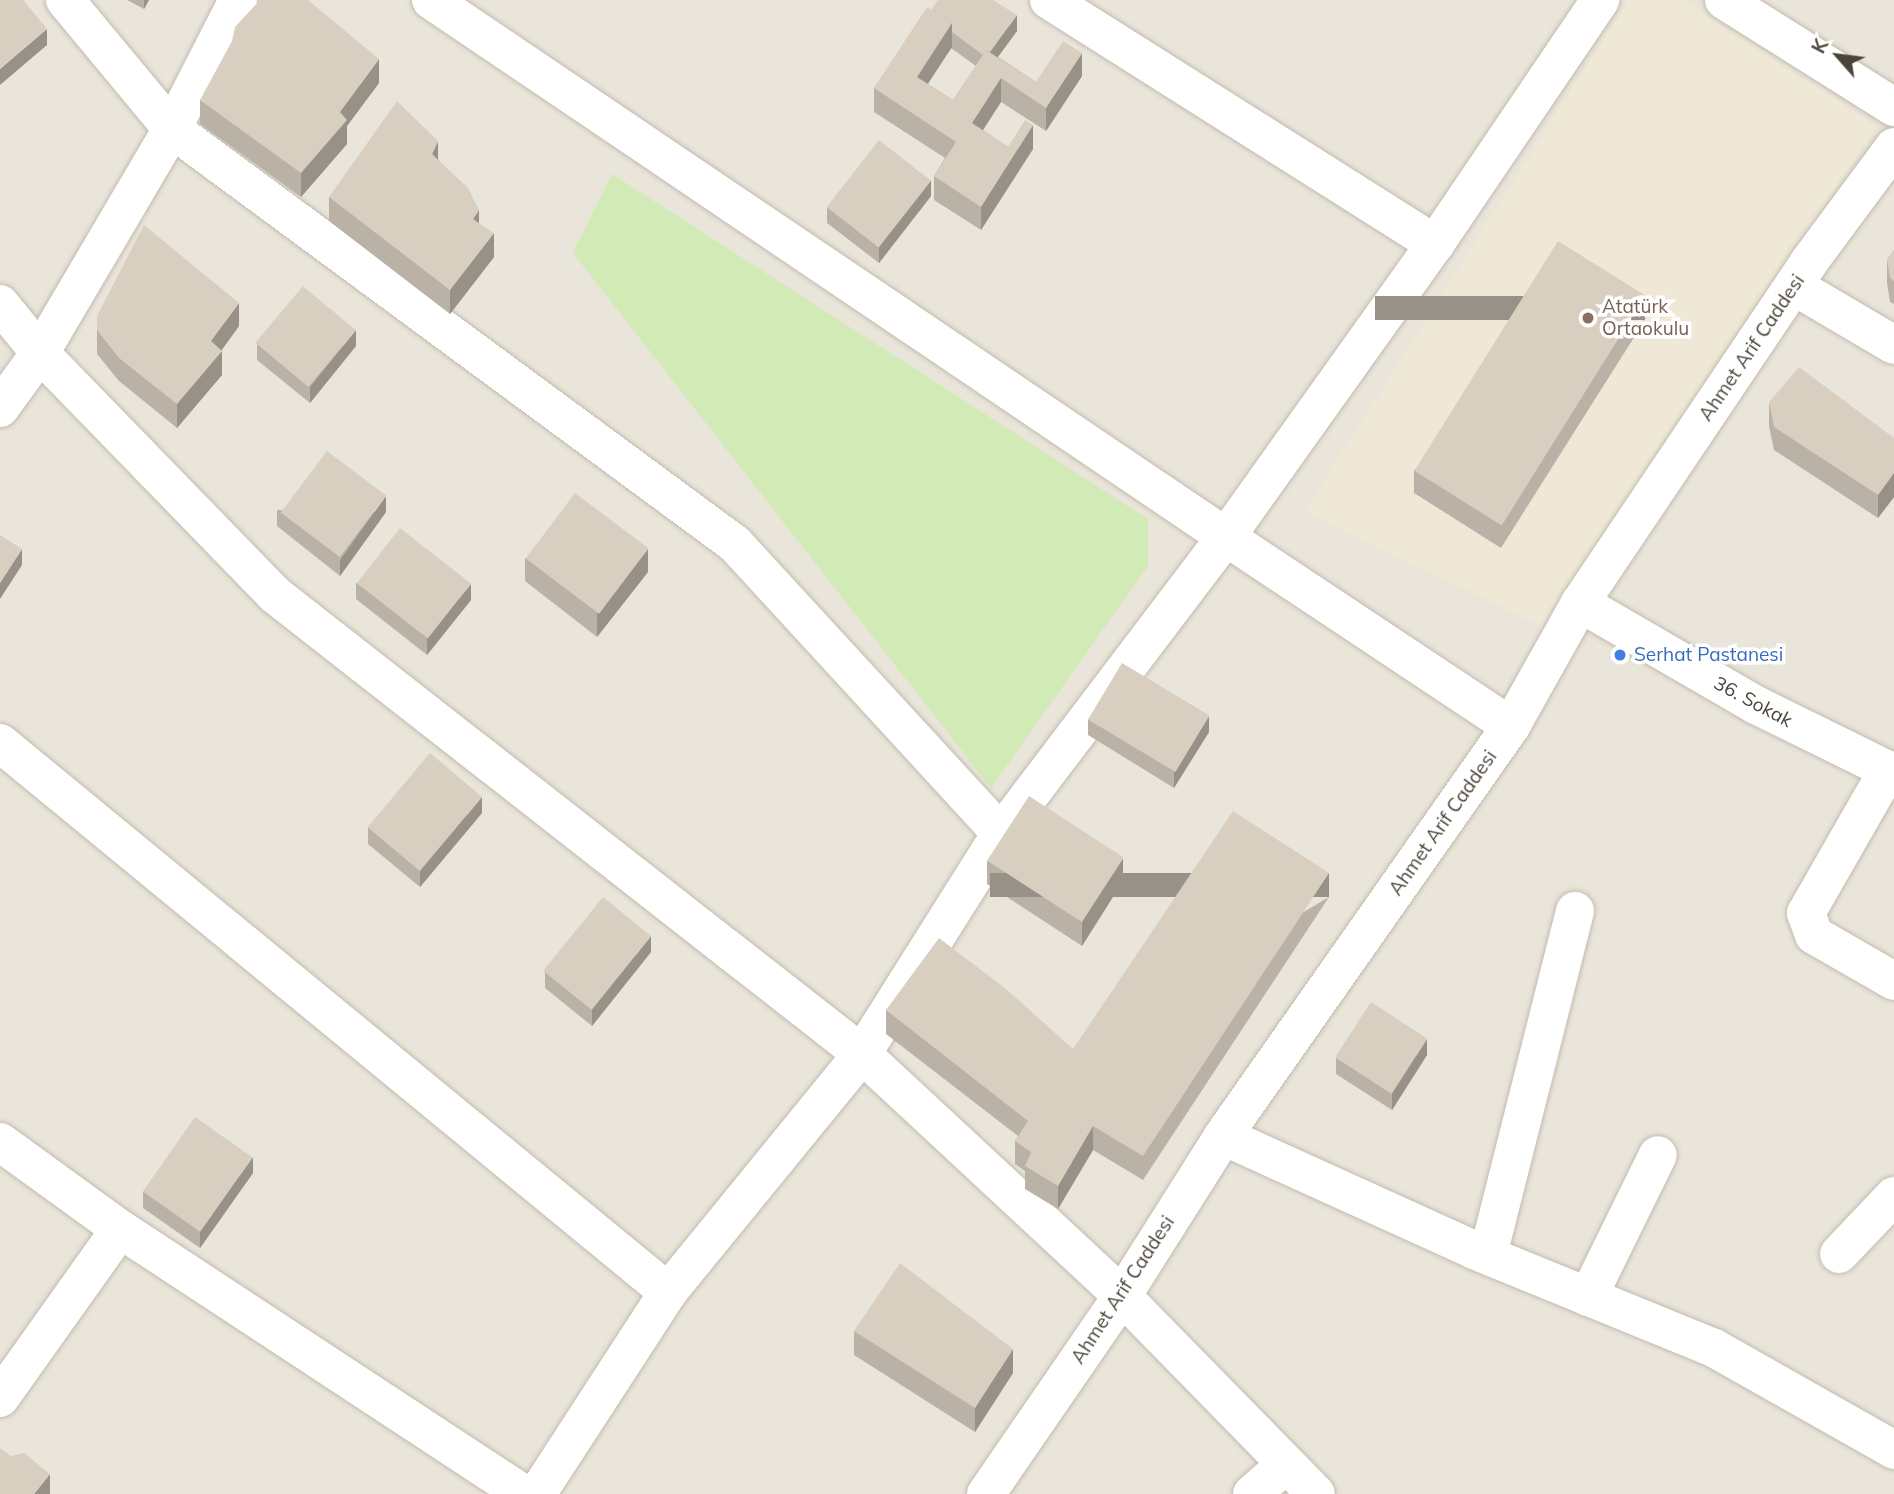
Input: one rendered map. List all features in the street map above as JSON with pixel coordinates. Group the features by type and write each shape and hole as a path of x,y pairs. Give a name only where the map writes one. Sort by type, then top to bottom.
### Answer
{"street":[{"path":"65,0 172,129 735,544 1001,832"},
{"path":"0,408 40,354 172,129 238,0"},
{"path":"431,0 1226,537 1511,726"},
{"path":"1049,0 1435,244"},
{"path":"537,1494 668,1292 862,1054 1001,832 1226,537 1435,244 1600,0"},
{"path":"1724,0 1894,107"},
{"name":"Ahmet Arif Caddesi","path":"986,1494 1122,1296 1223,1136 1511,726 1580,604 1794,286 1894,147"},
{"path":"1794,286 1894,345"},
{"path":"0,304 40,354 274,594 862,1054 1122,1296 1316,1494"},
{"name":"36. Sokak","path":"1580,604 1756,705 1891,771"},
{"path":"0,743 668,1292"},
{"path":"1891,771 1806,913 1814,935 1894,981"},
{"path":"1488,1255 1575,911"},
{"path":"1223,1136 1488,1255 1714,1348 1894,1450"},
{"path":"0,1142 120,1229 524,1494"},
{"path":"1588,1297 1658,1155"},
{"path":"1839,1254 1894,1196"},
{"path":"0,1398 120,1229"},
{"path":"1252,1494 1285,1465"}],"shaded area":[{"path":"0,0 1894,0 1894,1494 0,1494"},
{"name":"Atatürk Ortaokulu","path":"1628,0 1682,0 1877,126 1545,628 1305,511"}],"green space":[{"path":"612,174 1148,519 1148,566 991,788 573,253"}],"building":[{"path":"0,0 23,0 47,29 0,69"},
{"path":"260,0 308,0 379,59 340,112 347,120 301,173 200,100 232,41 235,27"},
{"path":"938,0 993,0 1017,15 990,52 986,50 983,55 952,32 952,23 931,10"},
{"path":"927,7 952,23 917,77 953,100 986,50 1036,82 1063,41 1082,53 1046,108 1001,78 972,123 1008,147 1025,120 1033,125 981,207 934,176 956,142 874,88"},
{"path":"397,101 438,141 432,154 468,188 479,210 473,219 494,233 450,290 329,197"},
{"path":"879,140 931,181 879,248 827,207"},
{"path":"144,225 239,303 211,341 222,351 177,404 119,358 97,330 97,316"},
{"path":"1558,241 1645,296 1502,525 1414,471"},
{"path":"1894,250 1894,281 1890,278 1887,260"},
{"path":"303,286 356,330 308,387 255,343"},
{"path":"1799,367 1894,438 1894,473 1878,495 1774,427 1769,402"},
{"path":"327,451 386,496 340,557 281,512"},
{"path":"575,493 648,548 599,614 526,558"},
{"path":"400,528 471,583 428,639 357,583"},
{"path":"0,535 22,549 0,583"},
{"path":"1122,663 1209,716 1175,772 1088,720"},
{"path":"430,753 482,797 420,871 368,827"},
{"path":"1029,796 1124,858 1082,922 987,861"},
{"path":"1233,811 1329,873 1143,1156 1093,1126 1058,1186 1025,1166 1031,1152 1015,1141 1028,1121 886,1010 939,938 1006,989 1073,1049"},
{"path":"603,897 651,936 591,1010 543,971"},
{"path":"1371,1002 1427,1038 1391,1094 1335,1057"},
{"path":"195,1117 252,1157 200,1232 143,1192"},
{"path":"900,1263 1013,1349 975,1408 854,1331"},
{"path":"0,1448 11,1456 24,1453 50,1474 34,1494 0,1494"}],"place":[{"name":"Atatürk Ortaokulu","path":"1588,318"},
{"name":"Serhat Pastanesi","path":"1620,655"}]}
